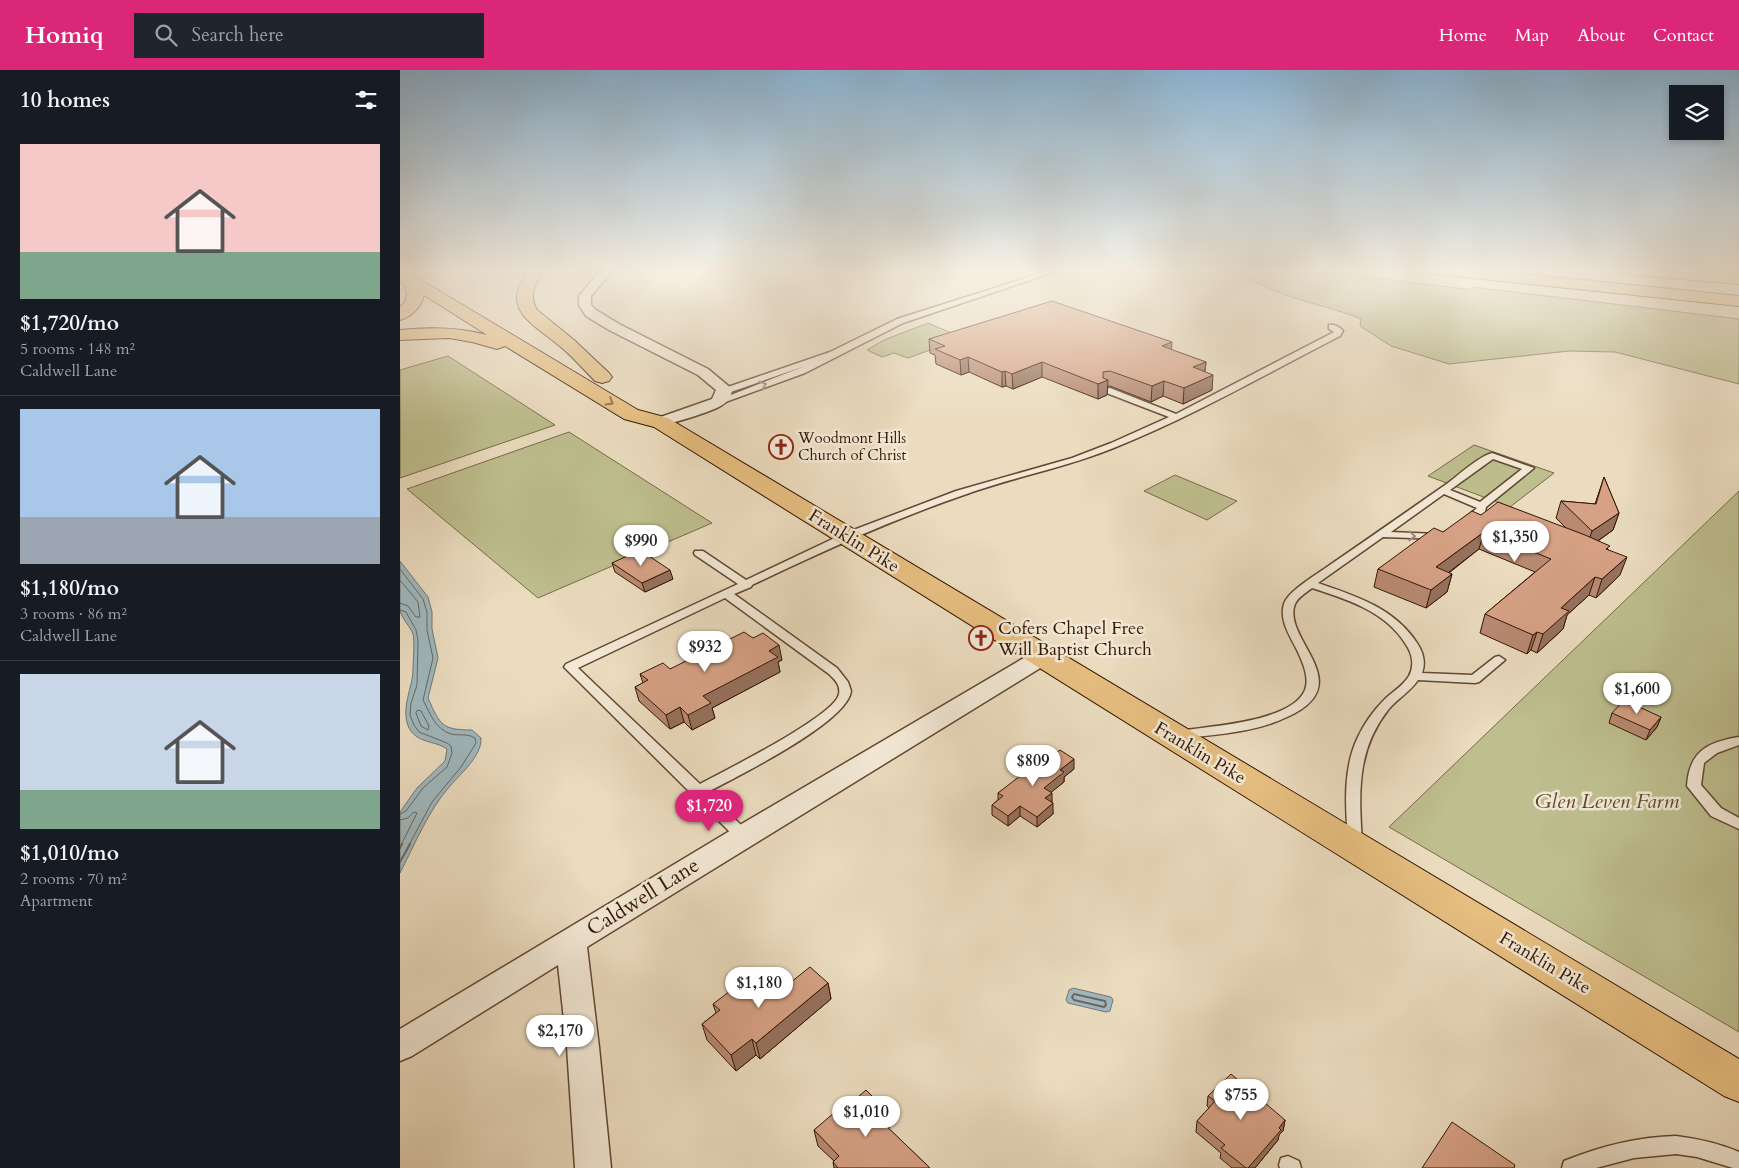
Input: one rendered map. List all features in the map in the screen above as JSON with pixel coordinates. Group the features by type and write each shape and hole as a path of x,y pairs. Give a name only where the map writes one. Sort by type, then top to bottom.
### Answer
{"main road":[{"path":"400,333 430,320"},
{"name":"Franklin Pike","path":"488,320 579,384 631,415 661,422 1739,1082"},
{"name":"Franklin Pike","path":"508,320 652,406 661,422"},
{"path":"538,320 602,377"},
{"path":"400,333 437,333 482,338 579,384"}],"street":[{"path":"604,320 703,372 716,381 721,396 661,422"},
{"name":"Caldwell Lane","path":"400,1046 743,836 1042,657"},
{"path":"572,942 584,1047 593,1168"}],"lane":[{"path":"721,396 802,371 902,320"},
{"path":"743,836 570,667 747,585 847,536 959,493 1088,456 1176,417 1335,335 1339,331 1332,326"},
{"path":"721,396 833,354"},
{"path":"1107,390 1176,417"},
{"path":"1172,736 1264,720 1293,710 1307,699 1313,678 1308,660 1289,618 1288,608 1290,602 1310,584 1379,534 1492,456 1530,468 1481,506 1482,510 1459,527"},
{"path":"1442,490 1481,506"},
{"path":"1379,534 1445,538"},
{"path":"699,553 747,585"},
{"path":"1310,584 1359,602 1393,621 1403,631 1416,653 1418,667 1415,676 1385,706 1364,740 1356,763 1353,788 1355,847"},
{"path":"699,791 825,719 843,702 846,694 842,682 833,671 727,594"},
{"path":"1415,676 1449,676 1475,679 1499,660"},
{"path":"1739,741 1704,753 1695,767 1694,786 1716,812 1739,824"},
{"path":"1571,1168 1600,1156 1633,1147 1670,1144 1720,1152 1739,1161"}],"green space":[{"path":"1361,320 1739,320 1739,384 1615,352 1569,351 1449,364 1391,346 1360,326"},
{"path":"928,323 963,338 908,358 894,353 882,357 867,350 884,340"},
{"path":"448,356 555,425 400,478 400,370"},
{"path":"569,432 712,523 538,598 407,489"},
{"path":"1474,445 1554,473 1510,507 1428,476"},
{"path":"1175,475 1237,501 1207,520 1144,491"},
{"name":"Glen Leven Farm","path":"1739,491 1739,1032 1389,827"}],"water":[{"path":"400,561 428,597 432,612 432,629 438,658 428,698 432,707 443,724 454,729 472,730 481,738 475,758 435,806 400,873 400,812 417,788 445,761 447,749 417,737 409,728 407,721 406,706 412,676 414,641 412,631 400,611"},
{"path":"1073,988 1111,997 1113,1000 1110,1011 1106,1012 1068,1003 1066,1000 1069,990"}],"building":[{"path":"990,320 1108,320 1172,342 1162,346 1206,362 1193,367 1213,375 1184,388 1164,381 1152,386 1110,371 1103,372 1103,378 1108,380 1098,384 1042,362 1012,374 1005,371 1002,372 968,357 960,360 935,349 945,346 929,339"},
{"path":"1604,477 1619,513 1592,531 1561,501 1596,504"},
{"path":"1498,502 1585,535 1610,546 1606,549 1627,557 1602,579 1595,577 1561,608 1569,611 1543,634 1537,632 1533,635 1485,614 1551,559 1484,532 1436,567 1452,574 1431,590 1378,569 1434,528 1443,532 1472,511 1481,515"},
{"path":"640,550 670,570 642,583 612,563"},
{"path":"744,632 753,638 763,633 779,645 769,651 778,657 703,696 711,703 688,715 680,707 666,715 635,687 648,680 640,674 663,663 670,669"},
{"path":"1624,700 1661,717 1650,730 1612,713"},
{"path":"1060,750 1074,759 1060,770 1064,772 1044,788 1052,793 1045,798 1053,803 1037,817 1020,806 1008,816 992,805 1003,796 998,793 1033,766 1035,767 1043,761 1045,762"},
{"path":"810,967 828,983 756,1043 752,1039 731,1055 702,1024 720,1010 713,1004 742,982 748,988 765,975 781,990"},
{"path":"1231,1074 1285,1120 1279,1128 1281,1130 1248,1168 1221,1148 1225,1145 1197,1121 1215,1101 1208,1096"},
{"path":"866,1090 887,1111 879,1119 930,1168 838,1168 833,1162 839,1156 814,1130 841,1107 844,1109"},
{"path":"1452,1122 1515,1165 1514,1168 1422,1168"}],"place":[{"name":"Woodmont Hills Church of Christ","path":"781,447"},
{"name":"Cofers Chapel Free Will Baptist Church","path":"981,638"}]}
